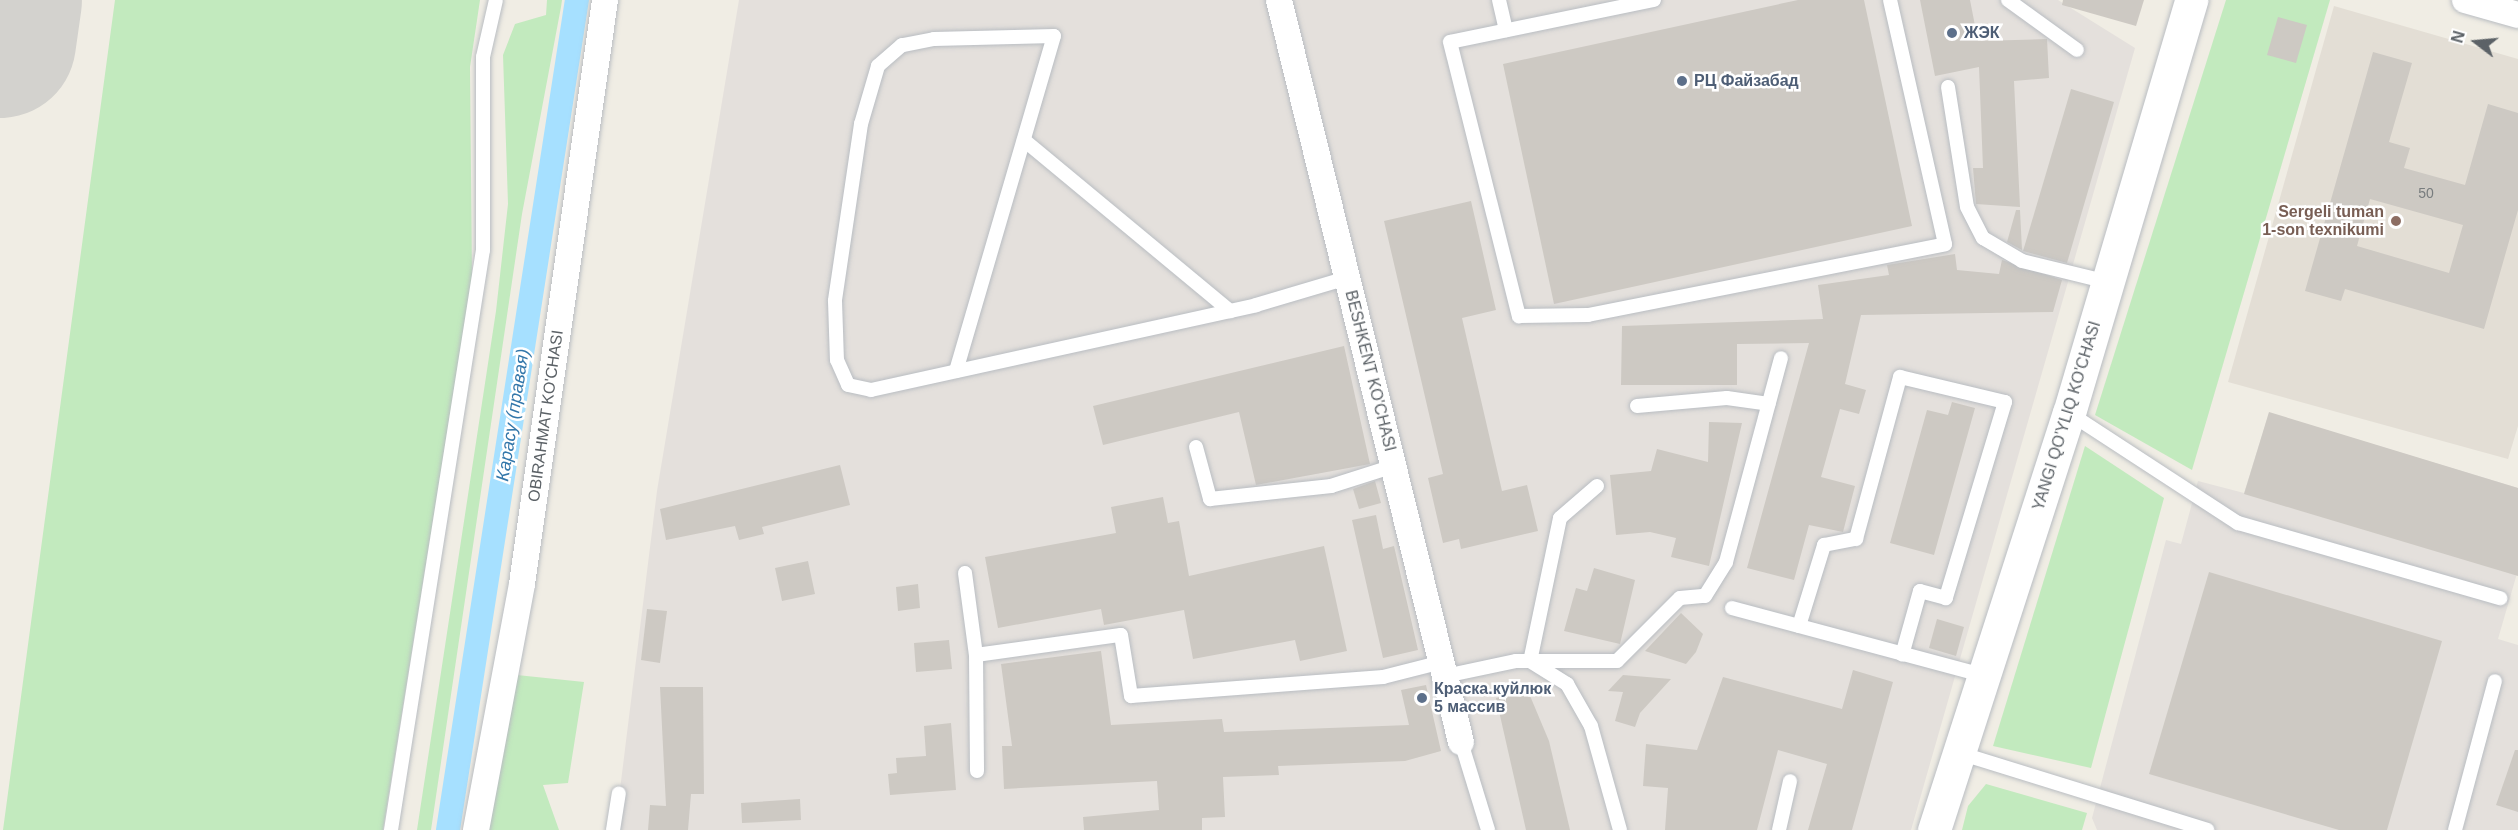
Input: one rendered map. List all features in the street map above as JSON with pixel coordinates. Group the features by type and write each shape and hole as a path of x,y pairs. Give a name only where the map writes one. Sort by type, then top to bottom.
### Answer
{"street":[{"name":"OBIRAHMAT KO'CHASI","path":"476,830 522,584 605,0"},
{"name":"BESHKENT KO'CHASI","path":"1279,0 1461,742"},
{"name":"YANGI QO'YLIQ KO'CHASI","path":"1934,830 2069,413 2191,0"},
{"path":"2465,0 2518,15"}],"lane":[{"path":"391,830 483,250 483,57 496,0"},
{"path":"1499,0 1506,30"},
{"path":"1654,0 1450,42 1518,316 1588,315 1945,244 1890,0"},
{"path":"2008,0 2077,50"},
{"path":"956,371 1054,36 934,39 903,45 878,66 861,124 850,190 835,301 837,360 848,385 871,390 1230,311 1347,278"},
{"path":"1948,87 1967,207 1983,238 2022,261 2108,282"},
{"path":"1023,140 1230,311"},
{"path":"976,655 1121,635 1131,696 1383,677 1530,661 1617,661 1680,598 1705,596 1726,562 1781,358"},
{"path":"1799,626 1824,545 1856,539 1900,377 2005,402 1946,598 1920,591 1902,655"},
{"path":"1637,406 1727,398 1769,404"},
{"path":"2069,413 2238,523 2500,598"},
{"path":"1196,447 1210,499 1332,486 1394,466"},
{"path":"1530,661 1560,518 1597,486"},
{"path":"965,573 976,655 977,771"},
{"path":"1732,608 1985,676"},
{"path":"1530,661 1567,684 1591,726 1620,830"},
{"path":"2456,830 2495,681"},
{"path":"1461,742 1488,830"},
{"path":"1959,753 2206,830"},
{"path":"1779,830 1790,781"},
{"path":"613,830 619,793"}],"shaded area":[{"path":"739,0 2058,0 2135,48 1911,830 615,830 657,491"},
{"name":"Sergeli tuman 1-son texnikumi","path":"2334,6 2518,59 2518,426 2508,459 2228,382"},
{"path":"2269,413 2518,488 2518,570 2498,639 2518,645 2518,830 2097,830 2092,818 2166,540 2181,544 2198,481 2244,493"}],"green space":[{"path":"115,0 480,0 470,67 472,278 383,830 3,830"},
{"path":"547,0 562,0 522,214 431,830 417,830 496,311 508,204 503,55 515,24 546,15"},
{"path":"2226,0 2330,0 2192,470 2095,415"},
{"path":"2085,446 2164,498 2091,768 1993,746"},
{"path":"517,675 584,682 568,783 543,785 559,830 489,830"},
{"path":"1986,784 2087,813 2082,830 1962,830 1968,806"}],"building":[{"path":"1798,0 1864,0 1912,226 1554,304 1503,64"},
{"path":"1920,0 1970,0 1978,41 2047,39 2049,78 2014,81 2020,207 1976,204 1973,168 1983,168 1979,67 1935,76"},
{"path":"2063,0 2144,0 2136,26 2062,5"},
{"path":"2278,17 2307,25 2296,63 2267,55"},
{"path":"2373,52 2412,63 2389,142 2410,148 2404,168 2465,185 2488,104 2518,113 2518,210 2484,329 2345,289 2341,301 2305,291","holes":["2370,199 2463,225 2449,273 2357,246"]},
{"path":"2071,89 2114,102 2067,263 2023,251"},
{"path":"1471,201 1496,310 1462,318 1502,491 1527,485 1538,531 1461,549 1459,539 1443,543 1428,478 1443,474 1384,221"},
{"path":"2016,210 2020,210 2022,250 2007,242"},
{"path":"1955,254 1957,270 1999,274 2002,260 2062,280 2053,312 1861,315 1845,384 1866,390 1859,414 1840,409 1821,477 1855,486 1843,532 1809,525 1794,580 1747,568 1809,343 1737,344 1737,385 1621,385 1622,326 1823,319 1818,285 1889,275 1887,265"},
{"path":"1344,346 1370,464 1256,485 1239,412 1103,445 1093,406"},
{"path":"1952,402 1975,408 1934,555 1890,543 1927,410 1948,415"},
{"path":"2269,412 2518,488 2518,576 2244,494"},
{"path":"1709,422 1742,423 1709,566 1671,557 1676,538 1650,532 1616,535 1610,475 1651,471 1657,449 1708,462"},
{"path":"840,465 850,505 762,527 764,534 739,540 735,526 666,540 660,509"},
{"path":"1375,481 1381,503 1359,509 1353,489"},
{"path":"1163,497 1168,523 1179,521 1189,576 1324,546 1347,651 1300,661 1295,640 1193,659 1184,610 1104,625 1101,609 998,628 985,557 1116,533 1111,507"},
{"path":"1376,515 1383,549 1394,546 1418,650 1383,658 1352,520"},
{"path":"808,561 815,594 782,601 775,568"},
{"path":"1594,568 1635,580 1620,644 1564,631 1576,588 1587,591"},
{"path":"2209,572 2442,641 2387,830 2339,830 2149,774"},
{"path":"918,584 920,608 898,611 896,587"},
{"path":"647,609 667,611 660,663 641,660"},
{"path":"1681,613 1703,634 1696,652 1686,664 1645,651"},
{"path":"1937,619 1964,627 1956,656 1929,648"},
{"path":"949,640 952,669 916,672 914,643"},
{"path":"1101,651 1111,725 1222,719 1224,732 1409,725 1401,690 1426,685 1441,751 1405,761 1278,766 1279,775 1223,777 1225,817 1202,818 1202,830 1084,830 1083,817 1159,810 1157,781 1004,789 1002,746 1012,746 1001,664"},
{"path":"1853,670 1893,682 1852,830 1808,830 1827,764 1778,750 1757,830 1665,830 1668,788 1643,786 1646,744 1697,750 1723,677 1842,709"},
{"path":"1623,675 1671,679 1640,713 1635,727 1615,721 1623,692 1608,691"},
{"path":"660,687 703,687 704,794 691,794 688,830 648,830 650,805 666,806"},
{"path":"1528,691 1549,741 1570,830 1526,830 1496,698"},
{"path":"951,723 956,790 890,795 888,774 897,773 896,758 926,756 924,726"},
{"path":"2515,750 2518,750 2518,812 2496,805"},
{"path":"800,799 801,820 742,823 741,803"}],"waterway":[{"name":"Карасу (правая)","path":"448,830 577,0"}],"runway":[{"path":"0,42 6,0"}],"place":[{"name":"ЖЭК","path":"1952,33"},
{"name":"РЦ Файзабад","path":"1682,81"},
{"name":"Sergeli tuman 1-son texnikumi","path":"2396,221"},
{"name":"Краска.куйлюк 5 массив","path":"1422,698"}]}
